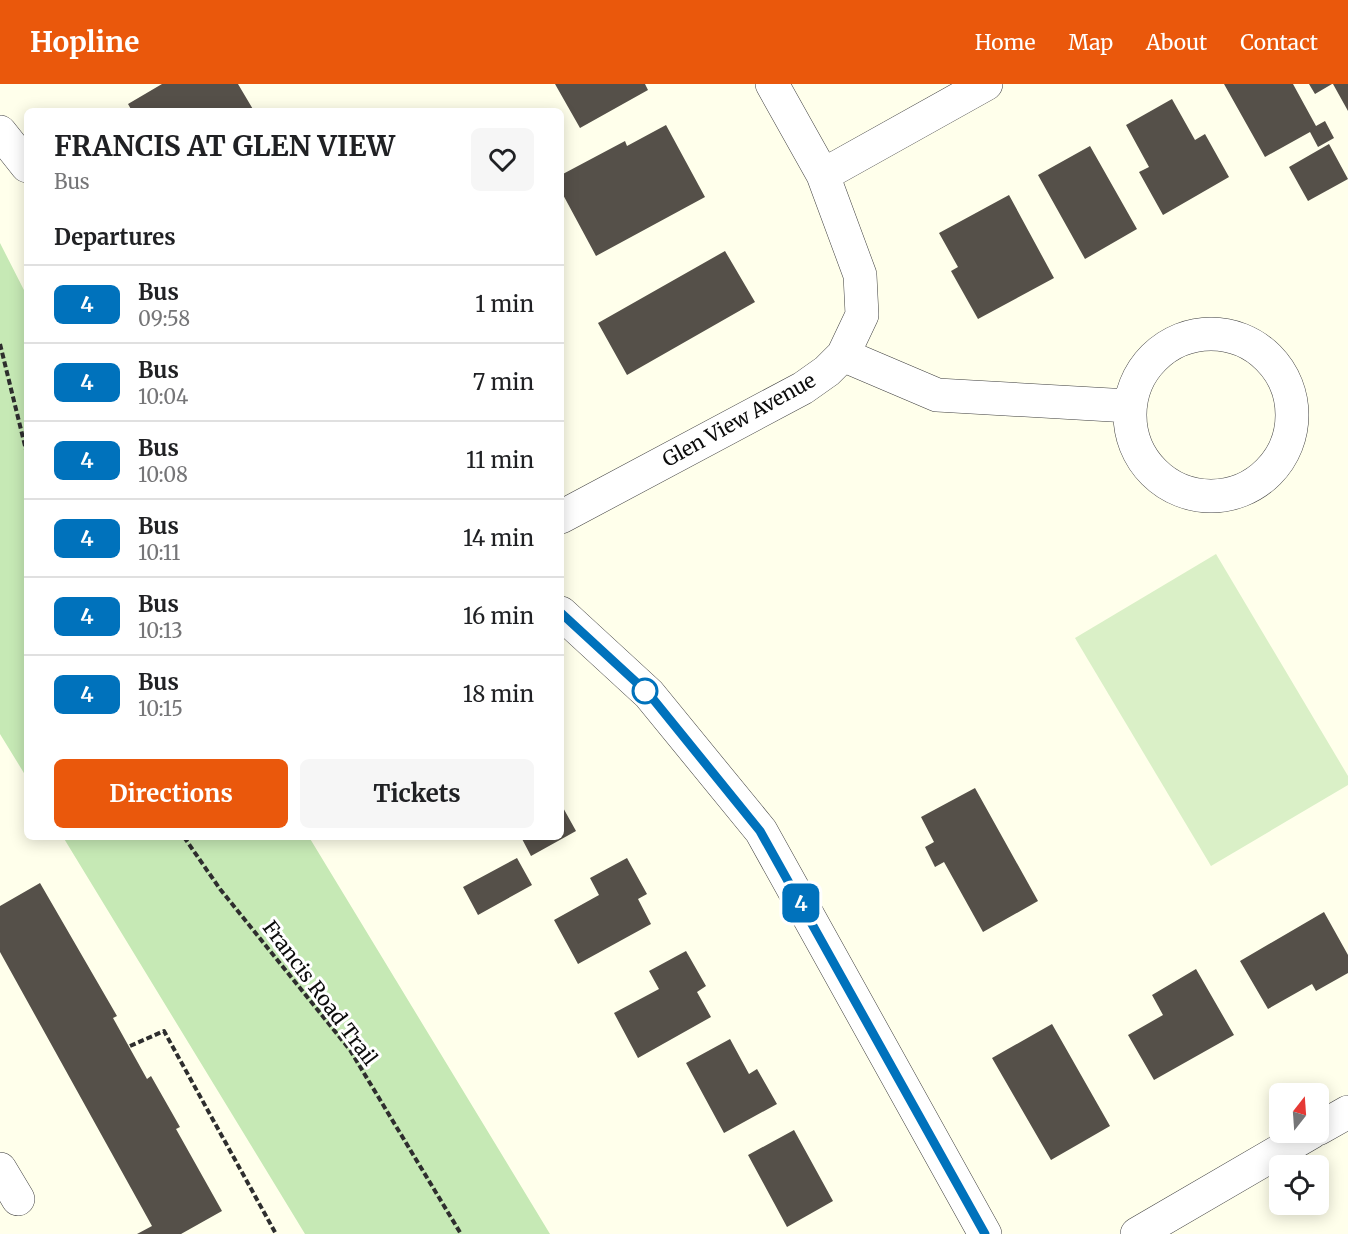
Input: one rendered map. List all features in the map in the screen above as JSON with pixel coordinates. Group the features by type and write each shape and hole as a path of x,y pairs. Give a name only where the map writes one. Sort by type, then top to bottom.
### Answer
{"street":[{"name":"Glen View Avenue","path":"564,515 803,388 843,355 861,315 860,275 823,175 771,84"},
{"path":"823,175 986,84"},
{"path":"0,132 24,162"},
{"path":"1202,333 1239,338 1270,357 1290,388 1293,425 1281,459 1256,485 1221,497 1184,493 1153,473 1133,442 1129,406 1141,371 1167,346 1202,333"},
{"path":"843,355 937,395 1129,406"},
{"path":"564,616 649,694 760,831 985,1234"},
{"path":"1329,1123 1348,1112"},
{"path":"1137,1234 1293,1143"},
{"path":"0,1169 18,1199"}],"path":[{"path":"0,344 24,442"},
{"name":"Francis Road Trail","path":"186,840 220,889 350,1050 461,1234"},
{"path":"130,1046 164,1031 276,1234"}],"green space":[{"path":"0,243 24,290 24,773 0,734"},
{"path":"1216,554 1348,776 1348,785 1211,866 1075,638"},
{"path":"65,840 311,840 550,1234 305,1234"}],"building":[{"path":"162,84 238,84 252,108 130,108 128,104"},
{"path":"555,84 645,84 648,90 580,128"},
{"path":"1224,84 1293,84 1316,126 1325,121 1334,138 1318,147 1310,132 1265,157"},
{"path":"1309,84 1332,84 1315,94"},
{"path":"1333,84 1348,84 1348,111"},
{"path":"1172,99 1195,140 1205,134 1229,177 1163,215 1139,172 1149,167 1126,125"},
{"path":"666,125 705,197 596,256 564,197 564,173 625,141 627,146"},
{"path":"1329,144 1348,179 1308,201 1289,167"},
{"path":"1090,146 1137,229 1085,259 1038,175"},
{"path":"1009,195 1054,278 978,319 951,271 958,267 939,233"},
{"path":"725,251 755,302 627,375 598,323"},
{"path":"975,788 1038,901 983,932 944,862 935,867 925,847 934,842 921,817"},
{"path":"564,809 576,831 564,838"},
{"path":"523,840 560,840 531,856"},
{"path":"517,858 532,885 478,915 463,887"},
{"path":"627,858 647,894 638,899 651,924 578,964 554,920 599,895 590,878"},
{"path":"40,883 117,1016 113,1018 147,1079 151,1076 180,1127 176,1129 222,1211 181,1234 137,1234 152,1226 0,952 0,906"},
{"path":"1324,912 1348,955 1348,973 1316,991 1312,984 1268,1009 1240,961"},
{"path":"686,951 706,986 697,992 711,1017 638,1058 614,1013 659,989 649,971"},
{"path":"1196,969 1234,1035 1154,1080 1128,1035 1163,1015 1152,995"},
{"path":"1052,1024 1110,1126 1051,1160 992,1058"},
{"path":"730,1039 749,1074 757,1069 777,1104 724,1133 686,1063"},
{"path":"794,1130 833,1201 787,1227 748,1155"}],"bus line":[{"name":"4","path":"564,616 649,694 760,831 985,1234"}]}
